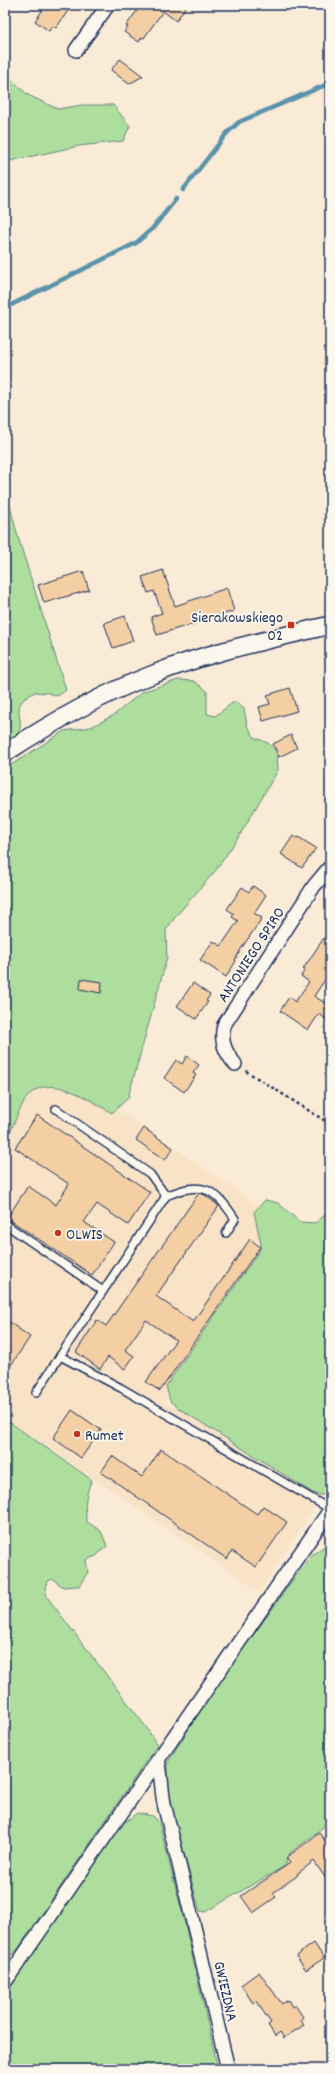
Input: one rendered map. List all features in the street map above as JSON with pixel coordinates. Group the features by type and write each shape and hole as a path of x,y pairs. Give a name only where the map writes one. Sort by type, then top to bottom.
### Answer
{"street":[{"path":"76,50 108,5"},
{"path":"5,753 60,718 150,675 204,657 330,625"},
{"name":"ANTONIEGO SPIRO","path":"235,1064 227,1054 223,1044 222,1033 224,1025 314,886 330,867"},
{"path":"5,1982 330,1510"},
{"name":"GWIEZDNA","path":"158,1760 161,1770 165,1805 194,1921 228,2069"}],"lane":[{"path":"56,1110 150,1174 166,1196"},
{"path":"36,1393 166,1196 193,1187 204,1188 214,1194 225,1204 235,1219 226,1232"},
{"path":"5,1224 103,1291"},
{"path":"60,1356 121,1388 330,1510"}],"path":[{"path":"235,1064 330,1124"}],"shaded area":[{"name":"Rumet","path":"38,1055 281,1221 164,1402 325,1491 260,1592 5,1418 5,1112"}],"green space":[{"path":"5,80 13,81 28,95 58,109 82,105 113,105 130,126 123,141 79,146 5,162"},
{"path":"5,487 18,537 66,690 58,696 48,693 35,692 22,701 19,712 20,729 18,735 5,747"},
{"path":"178,680 194,681 207,691 207,714 215,716 235,701 244,709 247,725 254,737 268,743 277,752 278,770 238,838 216,870 176,916 166,930 167,958 128,1098 112,1113 82,1096 59,1087 48,1086 37,1089 25,1100 5,1143 5,769 64,731 91,727 114,715 142,692"},
{"path":"265,1200 278,1203 300,1222 315,1223 330,1211 330,1493 326,1496 313,1493 178,1408 170,1401 166,1386 259,1251 261,1244 254,1212"},
{"path":"5,1419 92,1480 86,1501 87,1522 101,1531 107,1546 96,1556 86,1560 88,1572 79,1586 63,1587 53,1579 48,1581 45,1587 47,1597 146,1727 157,1745 18,1949 5,1961"},
{"path":"325,1546 330,1546 330,1816 322,1828 290,1853 285,1866 205,1912 200,1911 170,1805 168,1762 204,1704 300,1570 313,1554"},
{"path":"137,1813 153,1816 159,1822 185,1924 218,2069 5,2069 5,1995 121,1825"}],"building":[{"path":"46,5 72,5 56,28 53,26 49,31 35,21"},
{"path":"141,5 187,5 176,21 163,11 144,38 142,37 139,42 124,32 128,27 126,26"},
{"path":"120,59 143,76 129,84 111,70"},
{"path":"163,570 175,606 227,588 234,611 157,635 151,617 162,613 154,591 148,593 142,577"},
{"path":"83,571 89,590 44,603 38,585"},
{"path":"125,616 133,641 113,648 104,623"},
{"path":"290,688 297,711 263,721 259,707 270,704 267,695"},
{"path":"291,735 297,748 279,757 273,744"},
{"path":"293,836 298,837 316,848 302,868 281,854"},
{"path":"253,886 266,895 254,913 262,918 241,949 235,960 236,961 226,977 200,960 213,941 221,946 238,921 232,917 234,914 227,909 242,887 249,892"},
{"path":"330,929 330,972 314,996 328,1005 330,1022 319,1014 308,1030 280,1011 289,997 295,1002 309,982 301,976 305,970 303,969"},
{"path":"81,979 102,982 101,993 80,989"},
{"path":"193,983 210,995 206,1001 208,1002 196,1019 177,1006"},
{"path":"187,1056 199,1065 193,1073 196,1075 184,1092 164,1078 176,1060 182,1064"},
{"path":"37,1115 150,1192 128,1225 97,1204 84,1222 114,1242 92,1275 7,1218 28,1186 56,1205 69,1184 15,1148"},
{"path":"144,1128 173,1148 165,1160 136,1140"},
{"path":"199,1193 205,1195 219,1206 156,1296 193,1322 250,1239 260,1247 160,1391 146,1382 176,1340 146,1320 125,1350 134,1356 125,1369 108,1357 100,1369 76,1352 97,1320 106,1326"},
{"path":"5,1319 30,1337 5,1374"},
{"name":"Rumet","path":"72,1410 101,1430 81,1458 53,1438"},
{"path":"161,1449 257,1514 263,1506 287,1522 256,1567 232,1551 227,1559 101,1472 112,1456 142,1477"},
{"path":"319,1833 330,1846 330,1885 314,1861 273,1893 276,1897 253,1913 241,1896 290,1863 286,1858"},
{"path":"314,1943 324,1958 306,1970 296,1956"},
{"path":"259,1972 282,2004 288,2000 292,2007 295,2005 303,2017 301,2019 304,2025 284,2038 280,2032 275,2036 268,2025 271,2023 256,2001 253,2003 241,1985"}],"waterway":[{"path":"183,190 227,133 239,122 330,83"},
{"path":"5,308 136,243 152,229 176,199"}],"place":[{"name":"Sierakowskiego 02","path":"291,625"},
{"name":"OLWIS","path":"58,1233"},
{"name":"Rumet","path":"77,1434"}]}
